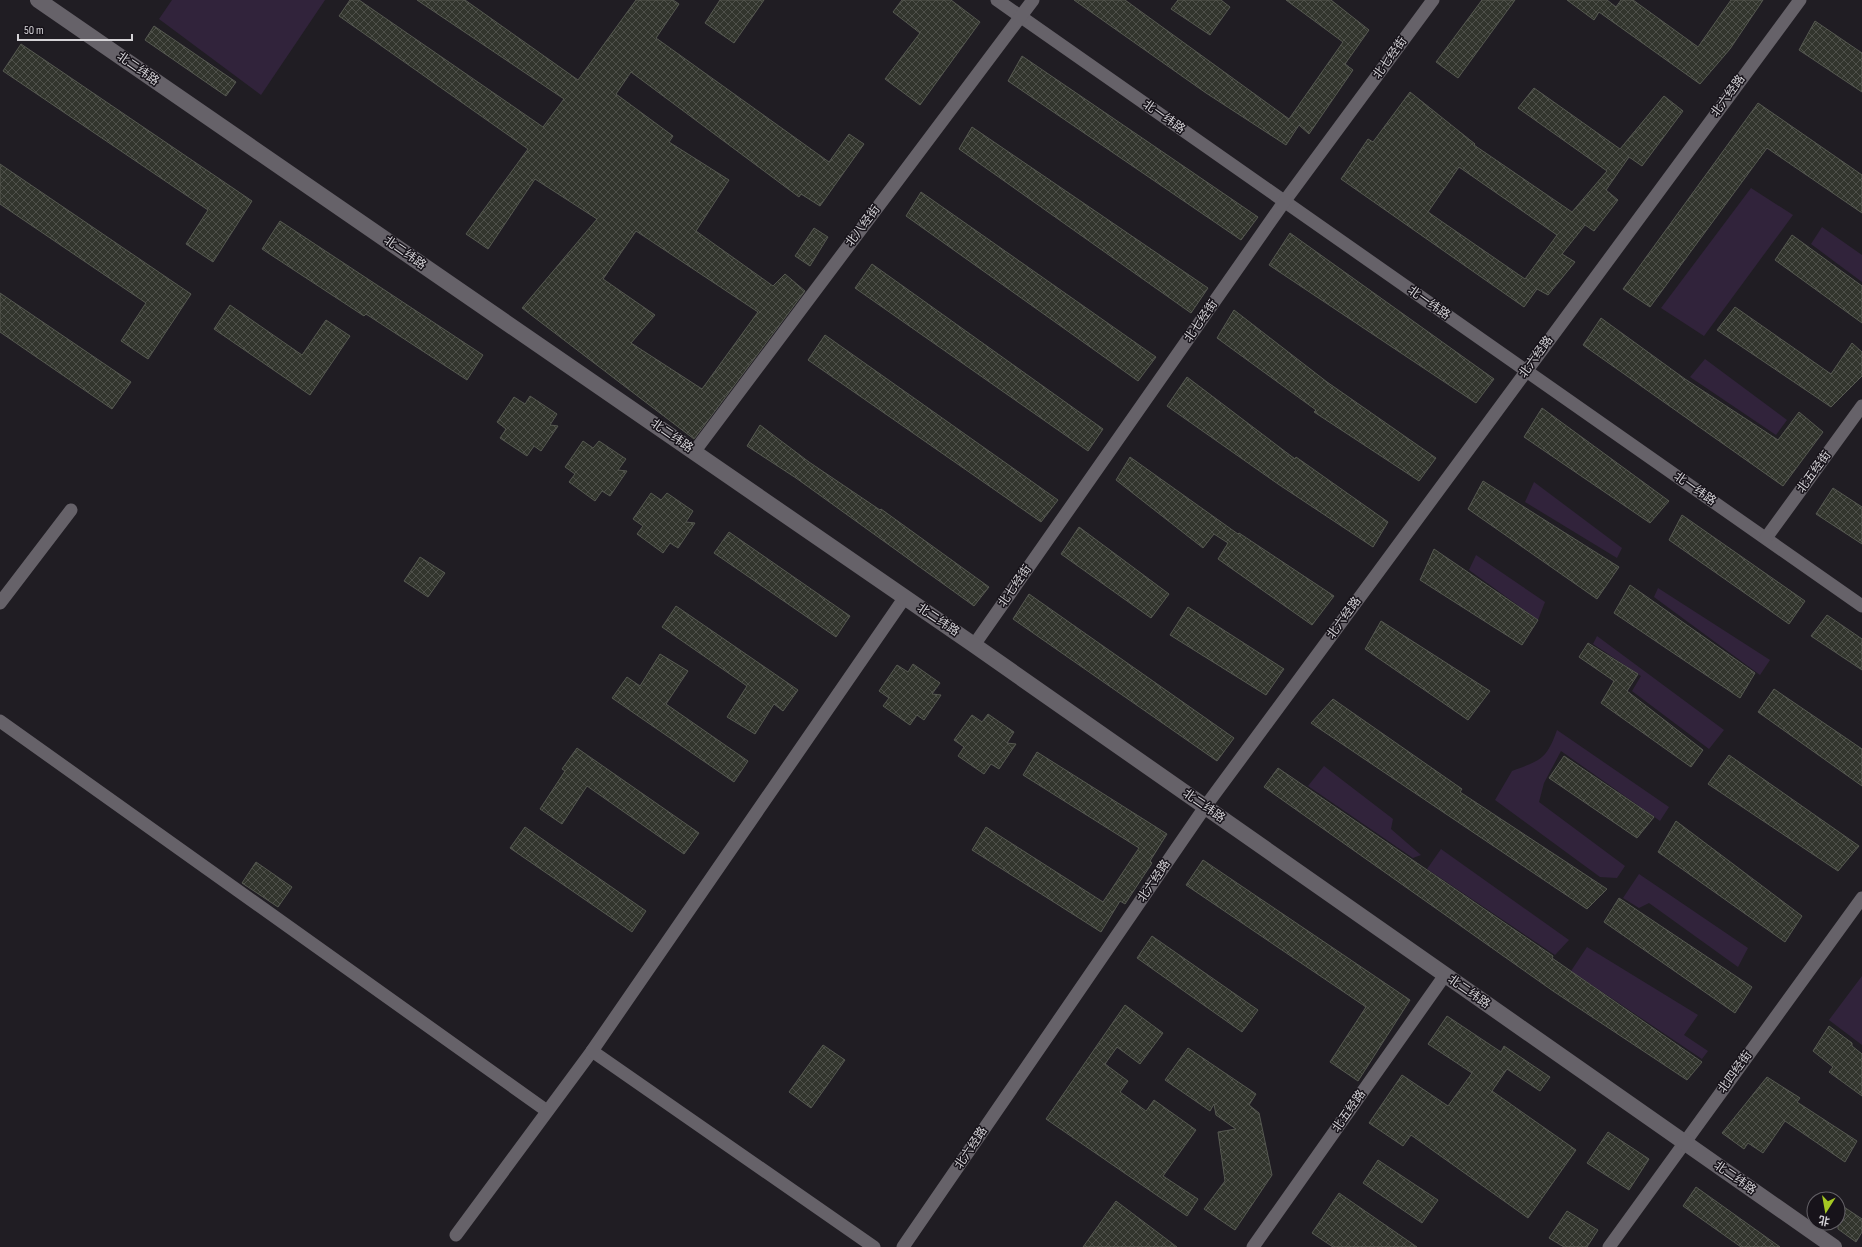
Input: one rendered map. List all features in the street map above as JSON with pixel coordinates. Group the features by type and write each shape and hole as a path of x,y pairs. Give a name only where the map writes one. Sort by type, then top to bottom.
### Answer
{"street":[{"name":"北二纬路","path":"38,0 905,597 1834,1247"},
{"name":"北一纬路","path":"997,0 1862,606"},
{"name":"北八经街","path":"694,452 1033,0"},
{"name":"北七经街","path":"974,645 1284,202 1433,0"},
{"name":"北六经路","path":"903,1247 1205,807 1800,0"},
{"name":"北五经街","path":"1766,538 1862,406"},
{"path":"0,603 71,510"},
{"path":"456,1235 592,1051 905,597"},
{"path":"0,721 547,1111"},
{"name":"北四经街","path":"1609,1247 1862,898"},
{"name":"北五经路","path":"1253,1247 1445,975"},
{"path":"592,1051 874,1247"}],"shaded area":[{"path":"172,0 325,0 261,95 159,19"},
{"path":"1751,188 1793,215 1704,336 1661,308"},
{"path":"1822,227 1862,255 1862,282 1811,244"},
{"path":"1705,359 1787,420 1776,435 1690,377"},
{"path":"1534,482 1622,548 1617,558 1525,502"},
{"path":"1476,555 1545,602 1538,620 1469,570"},
{"path":"1658,588 1770,660 1760,675 1654,597"},
{"path":"1597,636 1724,730 1709,749 1632,691 1641,676 1593,644"},
{"path":"1557,730 1669,807 1660,821 1561,751 1544,783 1539,802 1625,866 1617,878 1600,877 1495,800 1512,771 1536,761 1545,754"},
{"path":"1324,766 1393,819 1391,829 1421,855 1413,858 1308,786"},
{"path":"1441,849 1569,940 1555,955 1427,869"},
{"path":"1639,874 1748,948 1738,967 1649,903 1639,908 1623,898"},
{"path":"1587,947 1698,1015 1684,1035 1708,1051 1702,1059 1571,971"},
{"path":"1862,976 1862,1045 1829,1020"}],"building":[{"path":"350,0 359,0 543,127 564,99 417,0 465,0 578,80 636,0 673,0 679,4 656,38 829,162 849,134 864,144 820,206 801,194 799,197 631,72 616,94 673,136 669,142 729,180 696,231 773,286 785,274 805,291 694,439 522,308 597,219 535,179 488,249 466,234 528,149 339,16","holes":["636,231 758,312 702,389 631,343 655,315 603,279"]},
{"path":"720,0 764,0 734,43 705,23"},
{"path":"902,0 951,0 980,22 920,105 885,79 920,33 893,12"},
{"path":"1074,0 1125,0 1289,119 1343,42 1286,0 1331,0 1369,30 1345,64 1353,70 1309,134 1299,125 1286,145 1206,93"},
{"path":"1178,0 1221,0 1230,7 1210,35 1171,9"},
{"path":"1482,0 1515,0 1458,78 1436,62"},
{"path":"1567,0 1607,0 1616,7 1621,0 1633,0 1698,47 1731,0 1763,0 1730,49 1700,84 1599,12 1594,20"},
{"path":"1815,21 1862,53 1862,92 1799,50"},
{"path":"154,26 236,82 226,96 145,40"},
{"path":"21,44 252,201 213,262 186,244 208,210 3,71"},
{"path":"1022,56 1258,217 1241,240 1008,81"},
{"path":"1534,88 1620,149 1664,96 1683,111 1642,166 1629,157 1606,190 1618,200 1594,231 1585,225 1562,254 1575,262 1548,295 1537,289 1524,307 1341,179 1368,139 1373,142 1410,92 1475,144 1474,145 1572,212 1607,171 1518,108","holes":["1459,167 1557,235 1525,279 1428,212"]},
{"path":"1758,103 1862,175 1862,213 1767,148 1650,307 1623,289"},
{"path":"972,127 1208,288 1191,313 959,149"},
{"path":"0,164 191,294 148,359 121,341 146,303 0,204"},
{"path":"921,192 1156,357 1138,381 906,216"},
{"path":"280,221 483,355 467,380 366,314 364,316 262,249"},
{"path":"814,228 828,237 810,266 795,256"},
{"path":"1290,233 1494,379 1476,403 1269,265"},
{"path":"1792,235 1862,286 1862,323 1775,260"},
{"path":"872,264 1103,429 1088,451 855,288"},
{"path":"0,293 131,382 112,409 0,332"},
{"path":"230,305 302,355 326,320 350,336 310,395 214,329"},
{"path":"1735,307 1831,374 1852,343 1862,352 1862,376 1831,407 1717,330"},
{"path":"1234,310 1327,382 1436,458 1419,481 1314,412 1316,410 1217,338"},
{"path":"1601,318 1685,379 1778,440 1799,412 1823,432 1783,486 1583,345"},
{"path":"825,335 1058,500 1041,522 808,360"},
{"path":"1187,377 1295,459 1296,457 1388,522 1373,547 1278,484 1167,406"},
{"path":"530,396 557,414 550,425 558,426 541,451 534,446 527,456 500,438 506,429 497,422 514,397 525,404"},
{"path":"1542,408 1669,501 1650,523 1524,437"},
{"path":"760,425 809,462 880,510 881,509 989,587 974,606 796,478 747,446"},
{"path":"583,441 593,448 599,441 626,459 618,470 627,471 610,496 602,491 595,501 569,482 575,474 565,467"},
{"path":"1130,457 1238,534 1239,533 1334,596 1312,625 1218,559 1228,543 1214,534 1203,548 1116,480"},
{"path":"1483,481 1619,567 1597,599 1468,509"},
{"path":"1833,488 1862,507 1862,544 1816,514"},
{"path":"651,493 661,500 667,493 693,511 686,522 695,523 678,548 670,543 663,553 637,534 643,526 633,519"},
{"path":"1682,515 1805,601 1789,624 1669,540"},
{"path":"1079,527 1169,594 1151,618 1061,554"},
{"path":"729,532 850,616 836,637 714,553"},
{"path":"1434,549 1538,620 1522,645 1420,580"},
{"path":"420,557 445,573 428,597 404,581"},
{"path":"1630,585 1755,673 1740,698 1614,613"},
{"path":"1029,594 1234,738 1217,761 1013,619"},
{"path":"676,606 798,690 783,711 774,704 755,734 727,717 747,686 662,627"},
{"path":"1188,607 1284,669 1266,695 1170,635"},
{"path":"1827,615 1862,639 1862,670 1811,636"},
{"path":"1381,621 1490,691 1468,720 1365,649"},
{"path":"1588,643 1638,674 1627,691 1703,750 1691,767 1601,703 1614,681 1579,657"},
{"path":"660,654 688,671 666,704 748,761 734,782 612,698 627,677 640,686"},
{"path":"913,664 940,683 932,694 941,695 924,720 917,715 910,725 883,706 889,698 879,691 897,665 908,672"},
{"path":"1774,689 1862,749 1862,786 1758,712"},
{"path":"1333,699 1462,789 1460,792 1607,889 1587,909 1311,723"},
{"path":"988,714 1014,732 1007,743 1016,744 999,769 991,764 984,774 958,756 964,747 954,740 972,715 982,722"},
{"path":"577,748 699,833 684,854 587,786 562,824 540,809 565,771 562,769"},
{"path":"1037,752 1167,834 1150,861 1152,863 1125,904 1120,901 1101,932 972,850 986,827 1103,902 1139,848 1023,775"},
{"path":"1729,755 1859,846 1838,871 1708,784"},
{"path":"1564,756 1654,817 1637,838 1549,778"},
{"path":"1278,768 1553,956 1552,958 1702,1062 1687,1080 1553,991 1264,787"},
{"path":"1676,821 1802,916 1785,942 1658,852"},
{"path":"525,827 646,911 632,932 510,848"},
{"path":"1203,860 1410,1000 1358,1081 1330,1062 1366,1007 1186,885"},
{"path":"256,862 292,887 278,907 242,883"},
{"path":"1619,898 1752,987 1735,1013 1604,922"},
{"path":"1152,936 1258,1010 1242,1032 1137,958"},
{"path":"1125,1005 1163,1033 1140,1064 1117,1047 1105,1064 1128,1081 1120,1092 1146,1111 1154,1100 1196,1130 1163,1176 1198,1199 1187,1216 1046,1119"},
{"path":"1447,1016 1501,1052 1504,1046 1550,1077 1540,1091 1507,1069 1492,1091 1576,1150 1528,1218 1411,1135 1403,1146 1369,1123 1402,1075 1448,1106 1472,1073 1428,1044"},
{"path":"1829,1026 1852,1043 1852,1046 1862,1054 1862,1096 1829,1072 1833,1067 1813,1051"},
{"path":"823,1045 845,1060 811,1108 789,1092"},
{"path":"1188,1048 1256,1094 1249,1105 1259,1113 1272,1175 1235,1230 1204,1209 1225,1181 1218,1132 1236,1129 1216,1115 1214,1104 1210,1111 1165,1080"},
{"path":"1767,1077 1800,1098 1797,1102 1857,1141 1845,1162 1785,1121 1763,1153 1748,1143 1744,1149 1722,1133"},
{"path":"1608,1132 1649,1159 1629,1190 1587,1163"},
{"path":"1378,1160 1438,1200 1422,1223 1363,1183"},
{"path":"1696,1187 1780,1247 1741,1247 1683,1206"},
{"path":"1339,1193 1417,1247 1333,1247 1312,1233"},
{"path":"1116,1201 1177,1247 1083,1247"},
{"path":"1846,1208 1862,1219 1862,1232 1856,1242 1841,1231 1846,1231"},
{"path":"1567,1211 1598,1230 1587,1247 1564,1247 1549,1238"}]}
